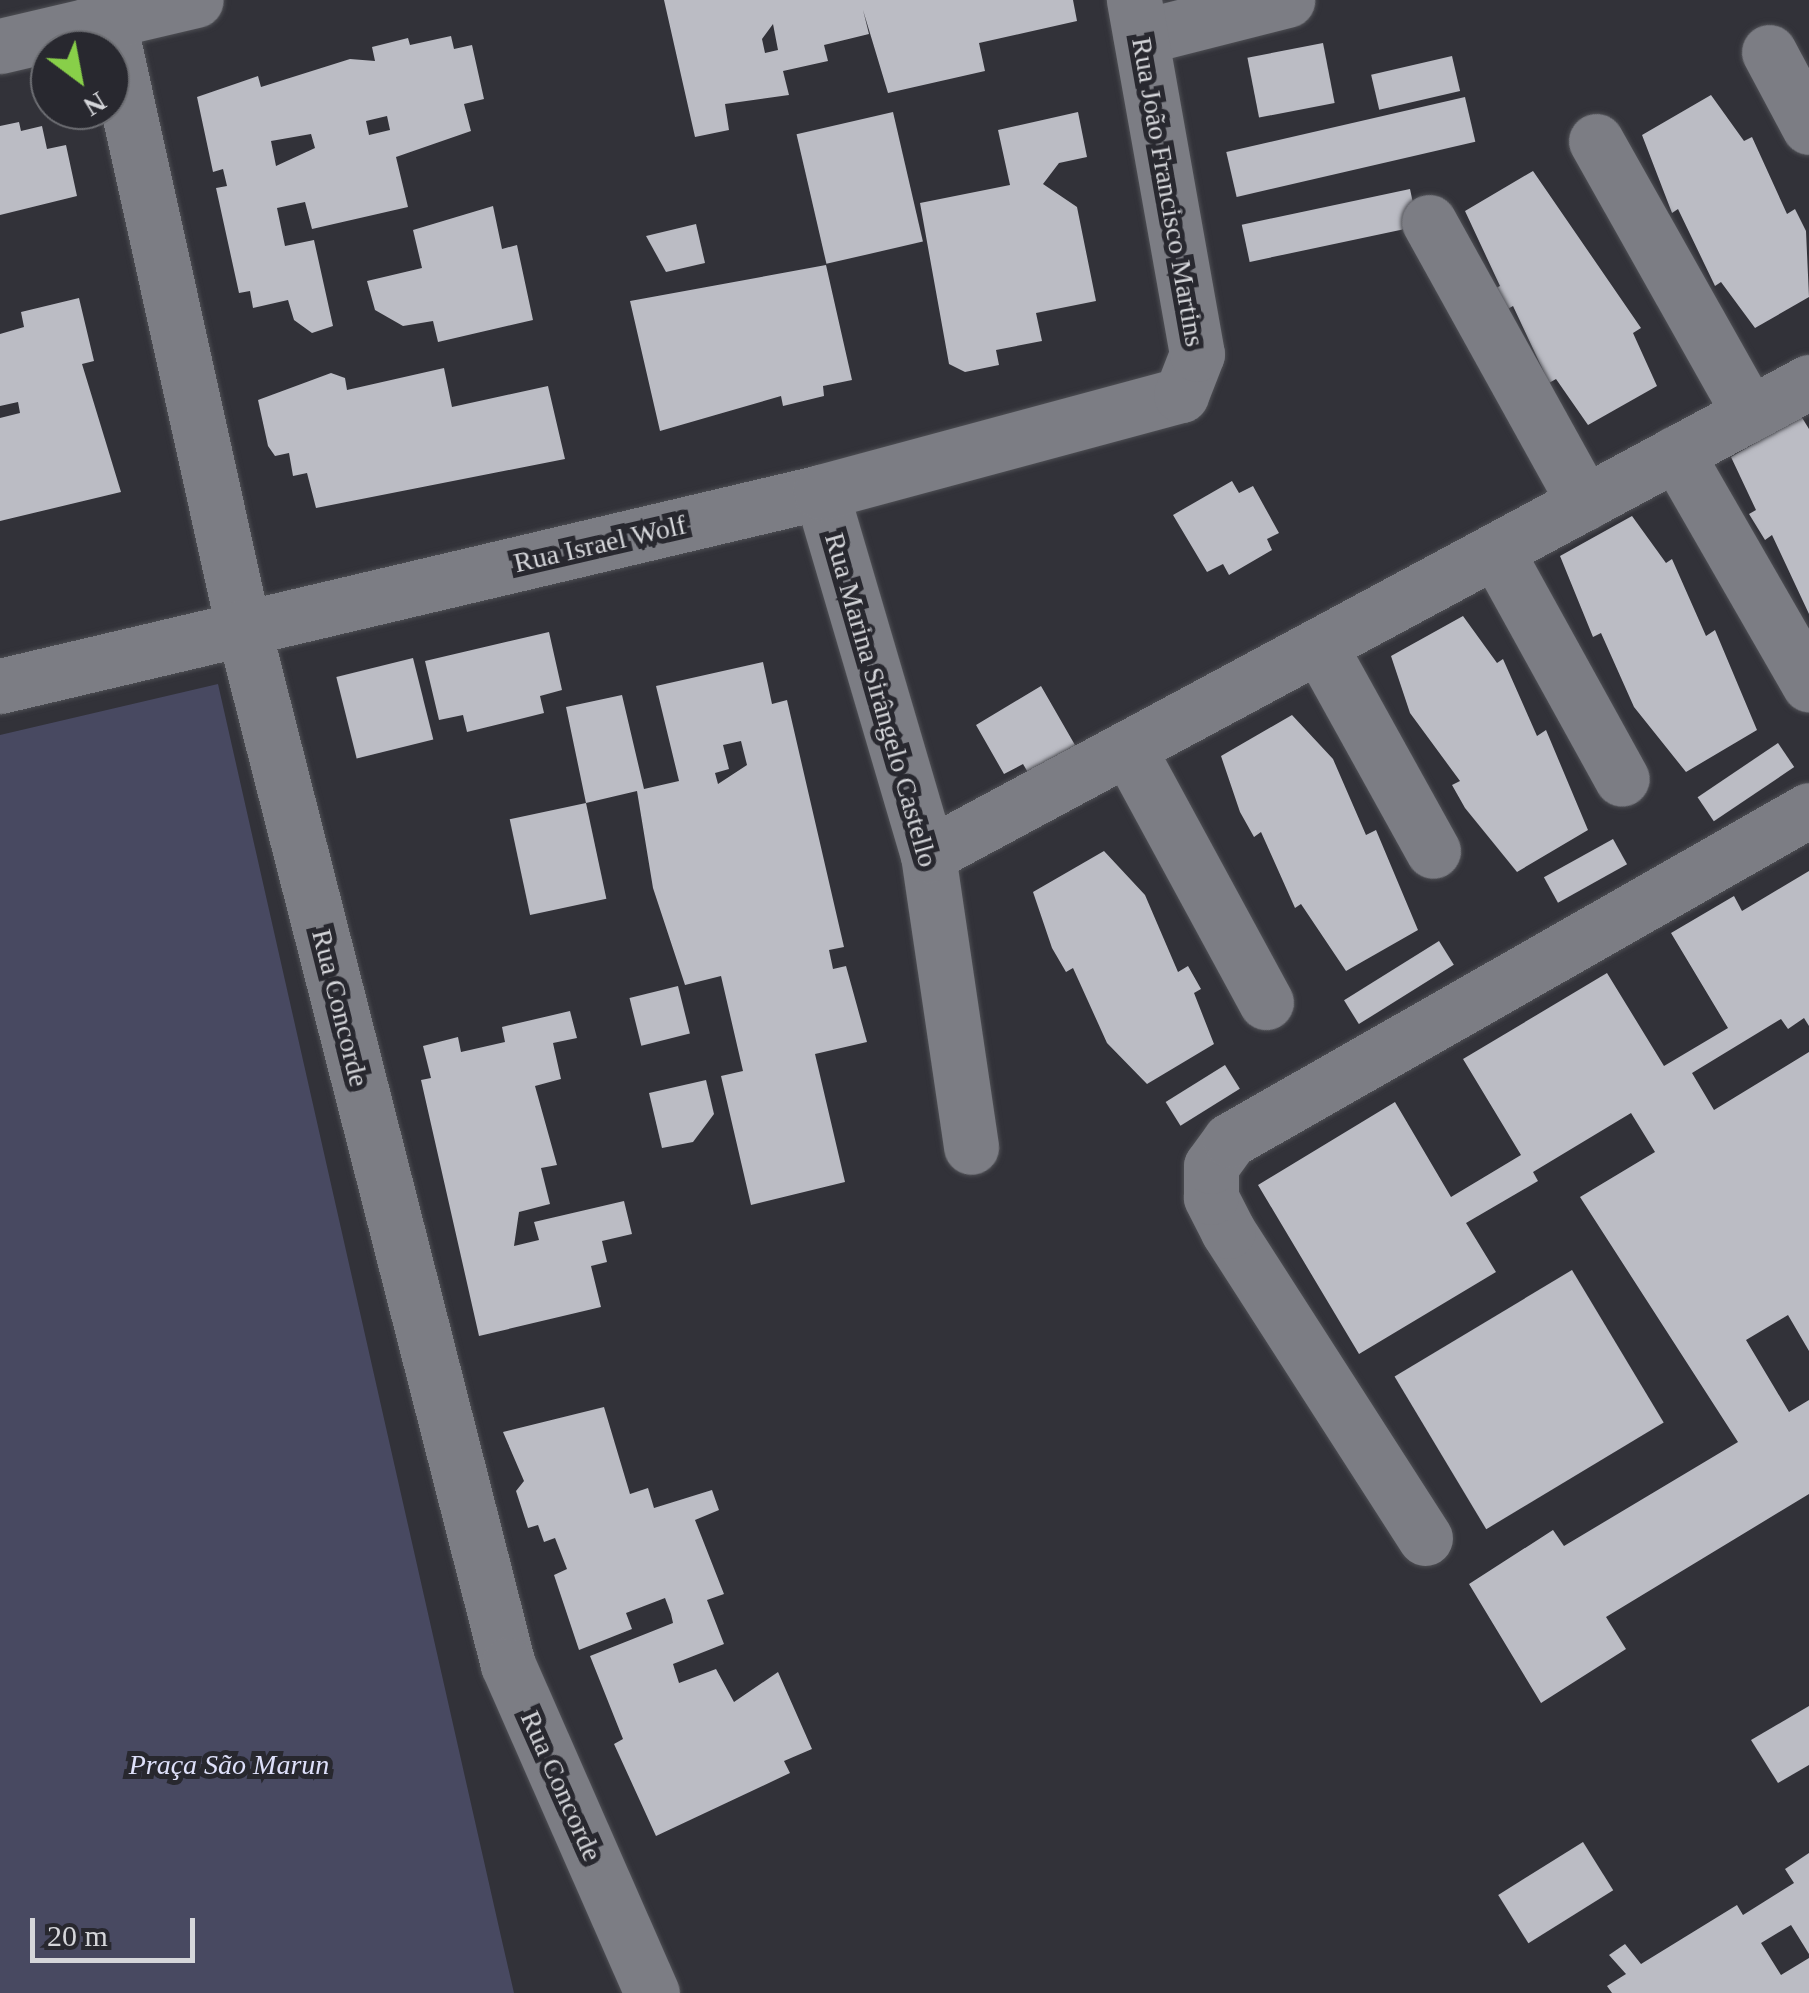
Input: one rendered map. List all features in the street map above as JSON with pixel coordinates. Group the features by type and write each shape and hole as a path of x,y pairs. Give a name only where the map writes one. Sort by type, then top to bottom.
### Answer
{"street":[{"path":"0,46 106,9 196,0"},
{"path":"1137,19 1287,0"},
{"name":"Rua Concorde","path":"106,9 243,628 508,1665 652,1993"},
{"name":"Rua João Francisco Martins","path":"1137,19 1196,354 1192,384"},
{"path":"1770,52 1809,127"},
{"path":"1596,141 1750,414"},
{"path":"1429,222 1585,503"},
{"path":"928,855 1809,382"},
{"name":"Rua Israel Wolf","path":"0,686 820,492 1165,403 1192,384"},
{"path":"1676,454 1809,684"},
{"name":"Rua Marina Sirângelo Castello","path":"820,492 928,855 971,1146"},
{"path":"1496,551 1622,779"},
{"path":"1320,647 1433,851"},
{"path":"1129,750 1266,1002"},
{"path":"1425,1538 1228,1231 1211,1196 1211,1166 1230,1140 1809,810"}],"green space":[{"name":"Praça São Marun","path":"218,684 514,1993 0,1993 0,735"}],"building":[{"path":"664,0 1073,0 1077,21 979,43 985,71 888,93 863,10 869,34 824,45 828,61 783,71 789,95 725,104 729,130 695,137","holes":["773,24 778,50 765,53 762,39"]},
{"path":"451,36 454,49 472,45 484,99 464,104 471,131 396,157 408,207 312,229 305,202 277,208 285,246 314,240 333,326 312,333 294,320 288,300 253,308 250,291 239,293 216,188 227,186 223,169 213,172 197,97 258,76 261,87 350,59 375,61 372,47 408,38 410,45","holes":["387,116 390,130 369,135 366,121","311,134 315,148 276,166 271,141"]},
{"path":"1323,43 1335,103 1259,118 1247,58"},
{"path":"1452,56 1460,91 1379,110 1371,75"},
{"path":"1711,95 1744,141 1752,137 1787,214 1795,209 1806,231 1809,297 1755,328 1721,282 1715,286 1678,209 1672,213 1642,135"},
{"path":"1465,97 1475,142 1237,197 1226,152"},
{"path":"893,112 923,242 826,264 797,134"},
{"path":"1078,112 1087,157 1059,163 1043,184 1077,207 1096,301 1036,313 1042,341 996,350 999,365 965,372 949,364 920,203 1010,185 998,130"},
{"path":"19,122 21,131 43,130 47,149 66,145 77,196 0,215 0,126"},
{"path":"1533,171 1641,328 1633,333 1657,386 1588,425 1556,379 1549,383 1513,306 1506,310 1494,289 1500,286 1465,211"},
{"path":"1410,189 1418,226 1250,262 1242,225"},
{"path":"493,206 502,249 517,245 533,320 438,342 433,321 403,326 375,310 367,281 422,268 413,230"},
{"path":"696,224 705,263 666,272 646,236"},
{"path":"826,265 852,380 823,386 824,396 783,406 781,396 660,431 630,301"},
{"path":"79,298 94,361 82,364 121,492 0,521 0,418 20,413 18,402 0,406 0,334 24,327 21,312"},
{"path":"444,368 452,407 548,386 565,459 316,508 307,473 293,476 289,453 275,456 268,446 258,400 331,373 345,378 347,390"},
{"path":"1801,416 1809,429 1809,614 1772,535 1765,540 1749,514 1756,510 1731,457"},
{"path":"1232,481 1239,493 1253,486 1279,533 1267,539 1272,550 1229,575 1223,564 1207,572 1173,515"},
{"path":"1632,516 1666,563 1672,559 1706,636 1715,630 1757,730 1686,772 1634,707 1601,633 1593,637 1560,556"},
{"path":"1463,616 1497,663 1503,659 1537,736 1546,730 1588,830 1517,872 1465,808 1452,785 1460,781 1410,713 1391,656"},
{"path":"549,632 562,690 540,696 544,713 467,732 463,715 439,720 425,661"},
{"path":"413,658 433,740 357,759 336,677"},
{"path":"763,662 772,704 787,700 844,947 829,950 833,969 846,966 867,1042 815,1054 845,1182 751,1205 721,1076 743,1071 721,976 685,985 653,888 637,791 586,803 566,707 622,695 644,789 679,781 656,686","holes":["741,741 747,765 718,784 715,773 729,769 723,745"]},
{"path":"1041,686 1079,752 1033,781 1023,764 1004,774 976,725"},
{"path":"1292,715 1333,759 1366,835 1376,830 1418,930 1346,971 1301,904 1295,908 1261,832 1254,837 1240,812 1221,756"},
{"path":"1778,743 1794,767 1714,821 1698,797"},
{"path":"586,803 606,899 530,915 510,819"},
{"path":"1613,839 1627,864 1558,903 1544,877"},
{"path":"1104,851 1145,895 1178,972 1188,966 1201,989 1194,993 1214,1044 1147,1084 1107,1043 1073,968 1066,972 1052,948 1033,892"},
{"path":"1809,871 1809,1026 1804,1018 1788,1029 1781,1019 1692,1073 1714,1110 1809,1052 1809,1351 1788,1315 1746,1340 1789,1412 1809,1400 1809,1494 1606,1617 1626,1649 1541,1703 1469,1584 1553,1530 1564,1546 1738,1442 1580,1197 1655,1152 1631,1113 1533,1172 1538,1181 1466,1223 1496,1272 1359,1354 1258,1185 1395,1102 1451,1197 1521,1155 1463,1059 1607,973 1664,1066 1728,1028 1671,933 1734,896 1742,911"},
{"path":"1439,941 1454,965 1359,1024 1344,1000"},
{"path":"678,986 690,1034 641,1046 629,998"},
{"path":"570,1011 577,1038 553,1043 561,1079 535,1086 557,1165 541,1168 550,1204 519,1212 514,1246 539,1240 534,1222 624,1201 632,1234 602,1241 607,1262 591,1266 601,1307 479,1336 421,1080 431,1078 423,1046 458,1037 461,1052 505,1042 502,1027"},
{"path":"1225,1065 1240,1089 1180,1126 1166,1102"},
{"path":"706,1080 714,1114 693,1142 662,1148 649,1093"},
{"path":"1572,1270 1664,1423 1486,1529 1395,1377"},
{"path":"604,1407 630,1494 648,1488 654,1508 712,1490 719,1510 695,1520 724,1594 707,1600 724,1644 673,1664 679,1683 716,1669 734,1702 778,1672 812,1749 784,1761 790,1773 656,1836 614,1744 623,1739 590,1656 673,1623 665,1598 626,1613 632,1629 579,1650 554,1575 567,1569 555,1538 544,1542 538,1525 528,1528 516,1491 524,1481 503,1432"},
{"path":"1809,1706 1809,1765 1778,1783 1751,1740"},
{"path":"1583,1842 1613,1890 1528,1943 1498,1895"},
{"path":"1809,1853 1809,1954 1791,1925 1761,1943 1781,1975 1809,1958 1809,1993 1612,1993 1607,1986 1626,1974 1609,1955 1625,1944 1641,1964 1737,1905 1743,1915 1794,1883 1785,1869"}]}
